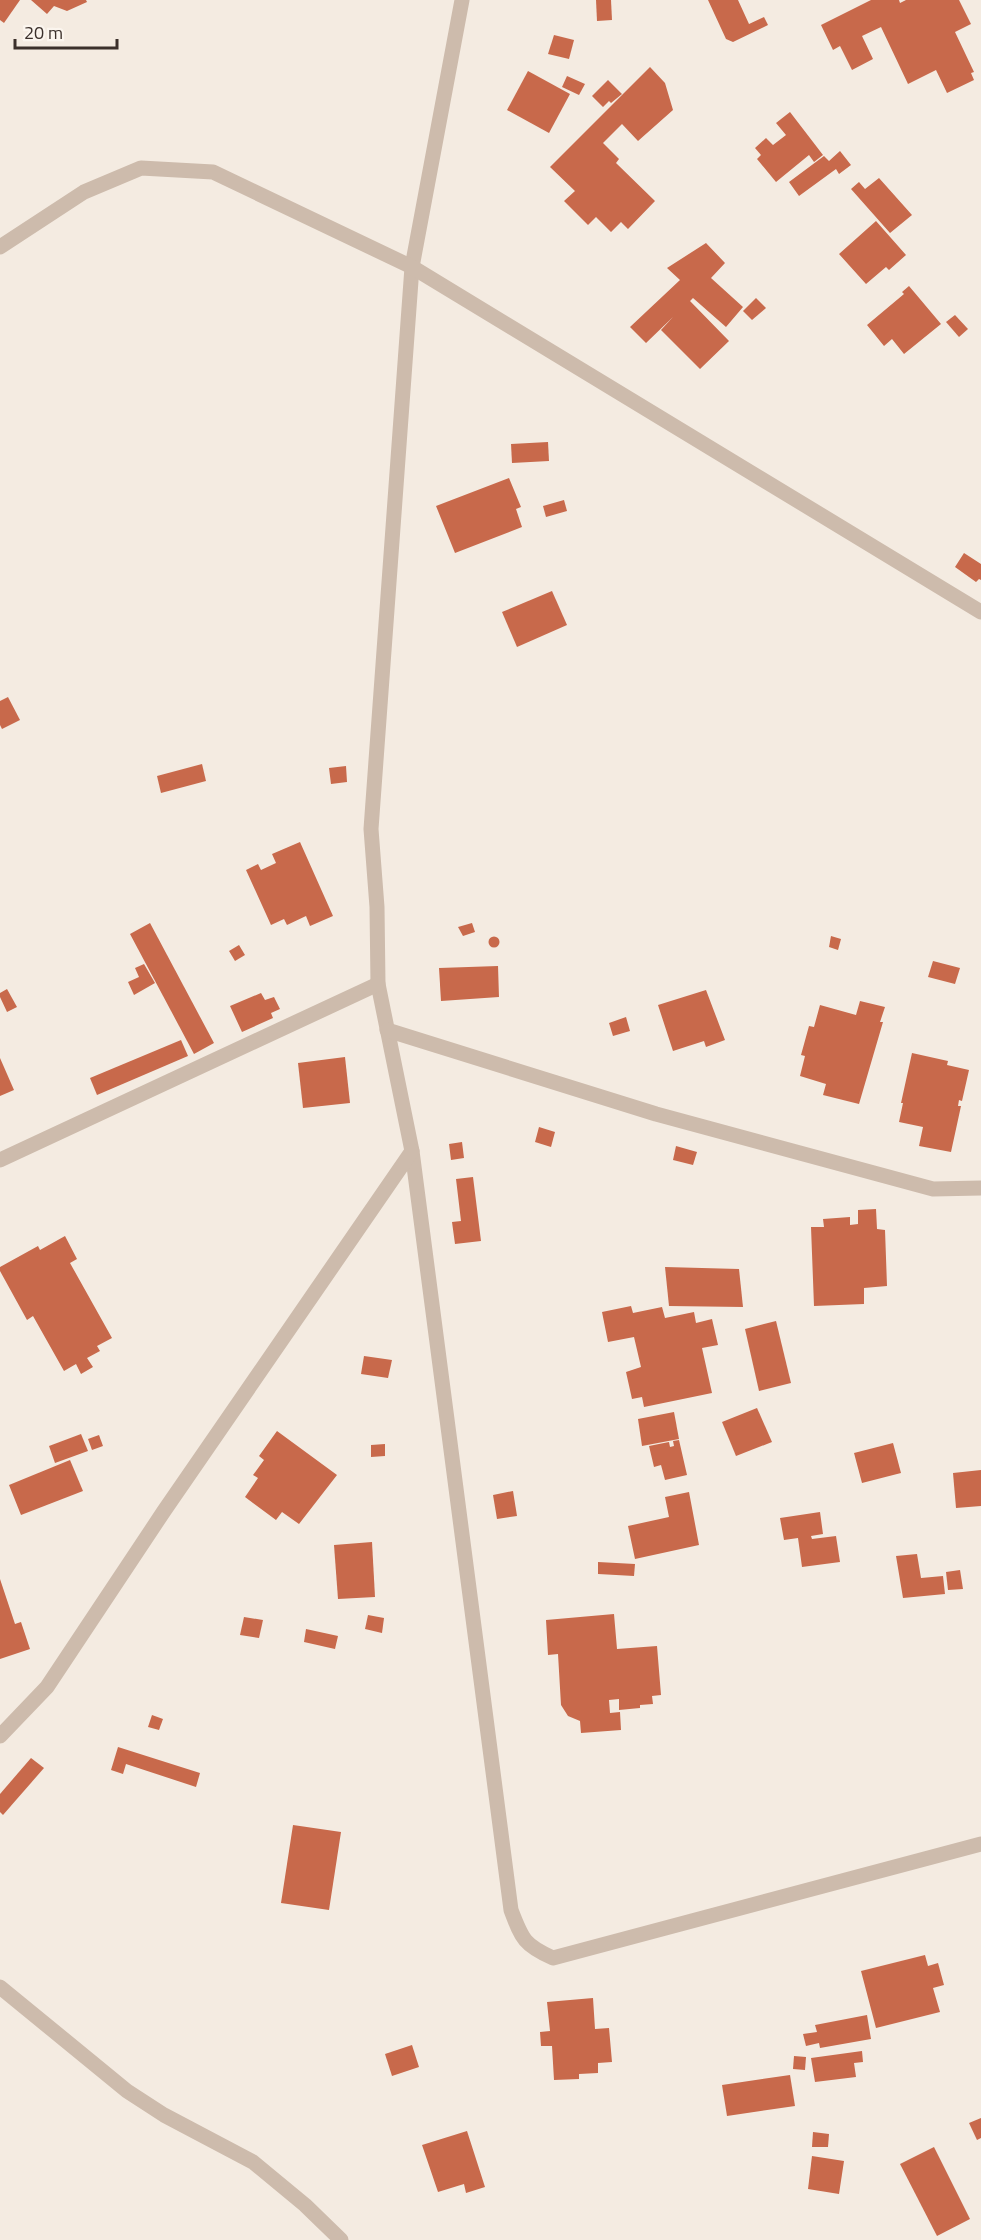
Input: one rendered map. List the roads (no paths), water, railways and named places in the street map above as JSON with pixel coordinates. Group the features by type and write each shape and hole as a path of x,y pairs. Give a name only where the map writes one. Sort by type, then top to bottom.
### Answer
{"street":[{"path":"462,0 412,267 371,829 378,984 412,1151 512,1910 520,1933 531,1948 553,1958 981,1844"},
{"path":"0,247 84,192 141,168 213,172 412,267 981,612"},
{"path":"0,1160 378,984"},
{"path":"387,1030 656,1114 933,1189 981,1188"},
{"path":"0,1736 47,1688 171,1502 412,1151"},
{"path":"0,1987 127,2091 164,2115 253,2162 305,2205 341,2240"}]}
